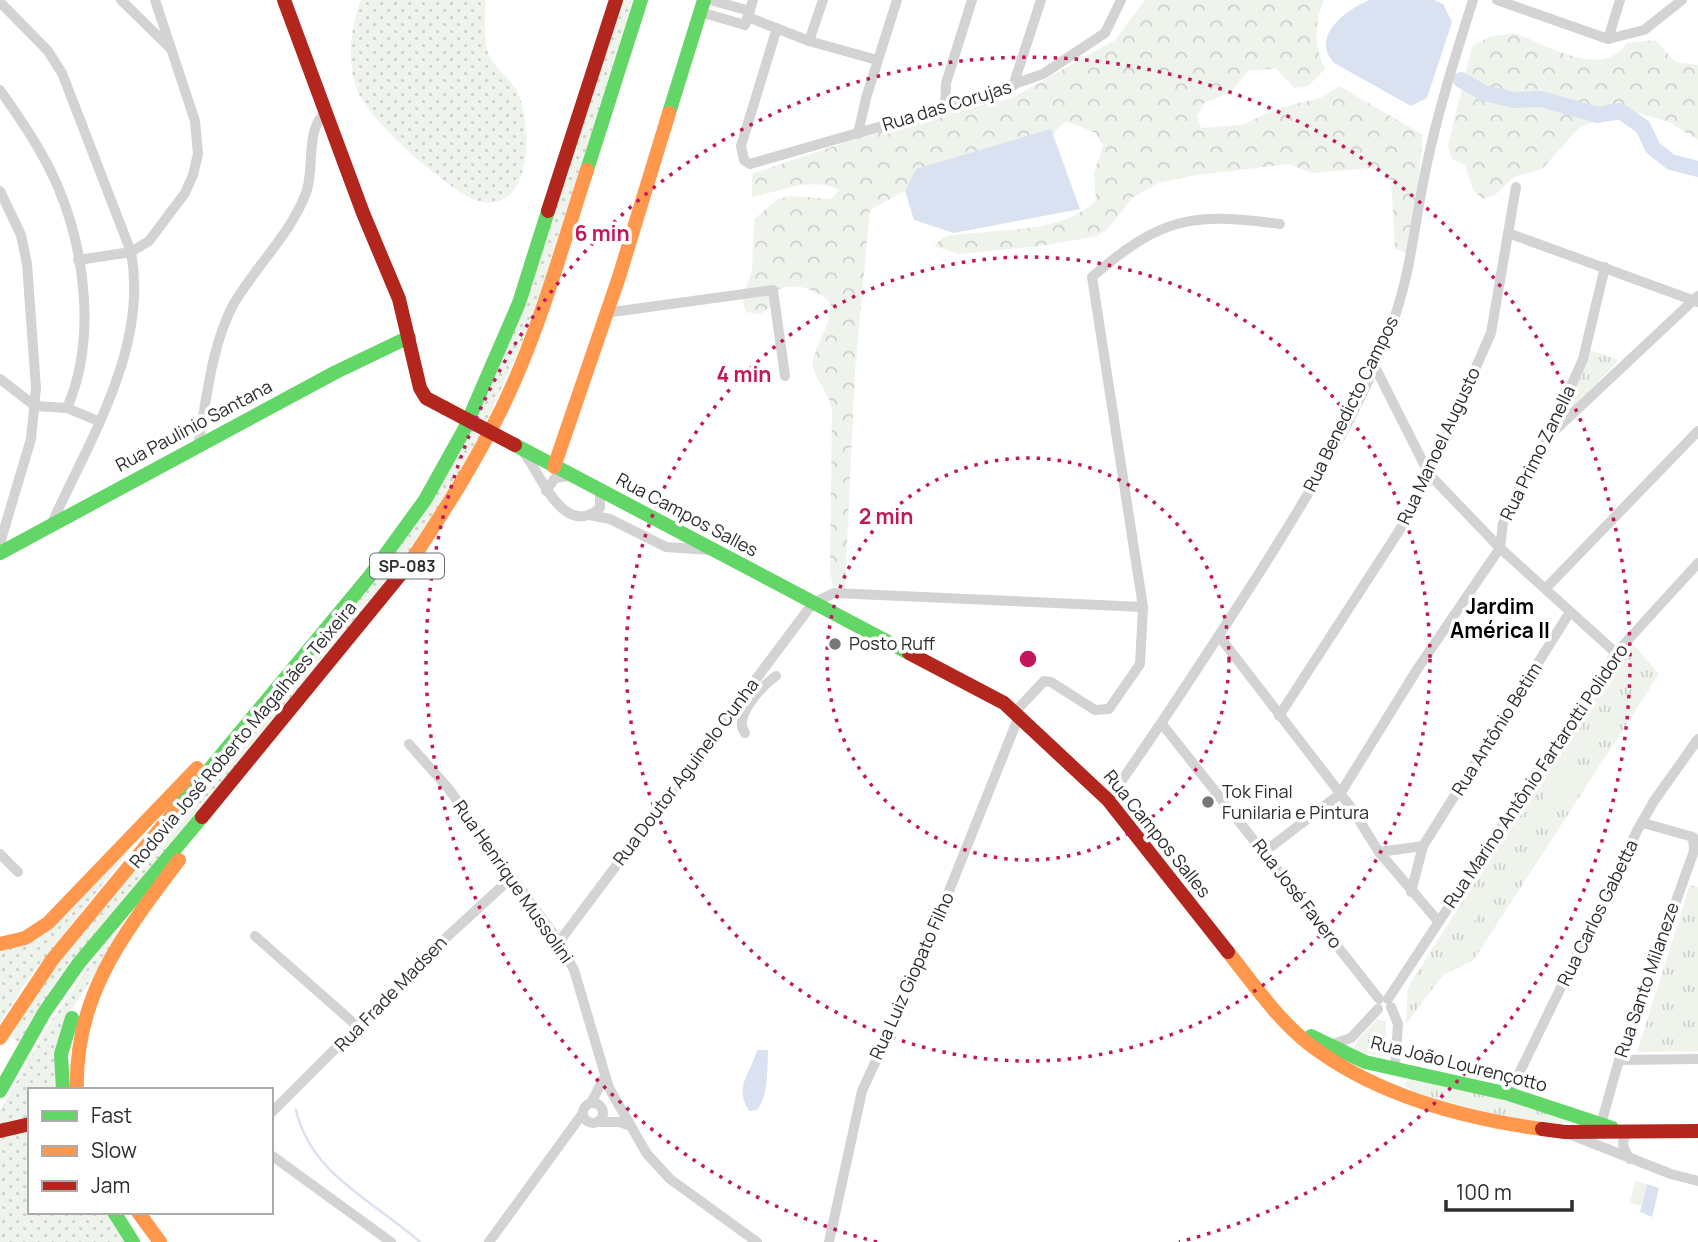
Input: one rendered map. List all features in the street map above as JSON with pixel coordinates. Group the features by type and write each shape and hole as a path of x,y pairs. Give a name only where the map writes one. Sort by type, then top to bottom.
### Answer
{"main road":[{"name":"Rua Campos Salles","path":"284,0 325,113 399,299 420,388 426,398 1004,703 1108,800 1247,977 1309,1044 1371,1081 1427,1104 1490,1122 1565,1132 1626,1132"},
{"name":"Rodovia José Roberto Magalhães Teixeira","path":"0,1038 72,935 286,679 394,545 425,500 464,430 519,303 615,0"},
{"name":"Rodovia José Roberto Magalhães Teixeira","path":"0,1091 79,963 307,691 435,527 457,493 503,406 538,322 640,0"},
{"path":"554,467 619,277 702,6"},
{"name":"Rua Paulinio Santana","path":"0,553 198,445 409,337"},
{"path":"0,944 25,938 54,918 286,679"},
{"path":"63,1088 61,1054 71,1021 100,970 307,691"},
{"path":"77,1088 74,1058 79,1029 123,938"},
{"name":"Rua João Lourençotto","path":"1290,1025 1348,1055 1509,1094 1626,1132"},
{"path":"1348,1055 1352,1070"},
{"path":"1371,1081 1388,1080 1395,1068"},
{"path":"1412,1071 1405,1078 1404,1086 1410,1094 1427,1104"},
{"path":"0,1131 28,1124"},
{"name":"Rua Campos Salles","path":"1532,1128 1584,1128 1601,1125"},
{"path":"1626,1132 1698,1131"},
{"path":"115,1214 133,1242"},
{"path":"128,1214 148,1242"},
{"path":"139,1214 160,1242"}],"street":[{"path":"121,0 174,52"},
{"path":"78,260 131,252 149,241 185,192 198,154 195,121 155,0"},
{"path":"710,0 748,18"},
{"path":"748,18 753,0"},
{"path":"809,41 823,0"},
{"path":"858,134 877,60 897,0"},
{"path":"945,108 946,83 972,0"},
{"path":"1013,86 1041,0"},
{"name":"Rua das Corujas","path":"776,28 741,146 744,160 756,164 945,108 1043,74 1105,33 1121,0"},
{"name":"Rua Benedicto Campos","path":"1108,800 1162,724 1219,636 1330,455 1374,365 1395,314 1410,266 1425,173 1441,106 1473,0"},
{"path":"1497,0 1523,4 1608,39 1644,30 1682,0"},
{"path":"1608,39 1620,0"},
{"path":"2,6 48,51 62,73 131,252 136,279 132,323 120,368 51,525"},
{"path":"702,6 877,60"},
{"path":"145,24 162,20"},
{"path":"0,90 57,184 68,212 78,260 83,313 82,358 67,408"},
{"path":"198,445 223,327 244,288 300,206 312,164 315,126 325,113"},
{"name":"Rua Manoel Augusto","path":"1279,716 1399,531 1429,474 1491,333 1516,187"},
{"path":"0,191 17,226 27,264 35,406 31,439 0,543"},
{"path":"1017,714 1044,681 1051,682 1095,710 1109,709 1140,664 1143,607 1092,276 1121,251 1164,228 1193,219 1223,216 1280,224"},
{"path":"1508,233 1697,300 1549,436"},
{"name":"Rua Primo Zanella","path":"1264,852 1340,794 1418,668 1500,548 1503,523 1524,477 1549,436 1583,359 1605,267"},
{"path":"605,313 773,290 785,376"},
{"path":"1374,365 1429,474 1500,548 1547,587 1570,612 1616,653"},
{"path":"0,379 35,406 67,408 98,421"},
{"path":"1547,587 1698,431"},
{"path":"517,446 535,467 546,491 557,506 610,519 666,547 713,550"},
{"path":"546,491 554,467"},
{"path":"546,491 555,478 571,476"},
{"path":"589,514 600,508 600,491"},
{"name":"Rua Marino Antônio Fartarotti Polidoro","path":"1330,1045 1351,1038 1384,1004 1616,653 1698,563"},
{"path":"813,603 834,593 1143,607"},
{"name":"Rua Doutor Aguinelo Cunha","path":"559,942 813,603"},
{"name":"Rua Antônio Betim","path":"1411,892 1423,846 1570,612"},
{"path":"1219,636 1340,794 1379,852 1438,921"},
{"path":"745,733 741,727 741,718 776,676"},
{"name":"Rua Luiz Giopato Filho","path":"829,1242 862,1091 915,976 1017,714"},
{"name":"Rua José Favero","path":"1162,724 1398,1024 1395,1068"},
{"name":"Rua Carlos Gabetta","path":"1509,1094 1654,800 1698,739"},
{"name":"Rua Henrique Mussolini","path":"409,744 448,788 559,942 574,970 609,1088 647,1154 670,1179 757,1242"},
{"name":"Rua Santo Milaneze","path":"1601,1125 1619,1060 1695,851 1693,837 1643,823"},
{"path":"1379,852 1423,846"},
{"path":"0,855 18,872"},
{"name":"Rua Frade Madsen","path":"273,1111 512,877"},
{"path":"255,936 357,1026"},
{"path":"1348,1055 1351,1038"},
{"path":"1619,1060 1698,1059"},
{"path":"489,1242 568,1137 605,1076"},
{"path":"595,1122 604,1106 609,1088"},
{"path":"591,1103 623,1111"},
{"path":"583,1114 595,1122"},
{"path":"568,1137 595,1122 619,1122 631,1126"},
{"path":"1565,1132 1630,1159 1698,1181"},
{"path":"1626,1132 1622,1147 1630,1159"},
{"path":"273,1156 391,1242"}],"green space":[{"path":"361,0 486,0 486,47 494,63 517,91 526,133 524,166 519,181 512,192 502,200 482,202 458,191 409,152 366,106 355,83 351,59 354,22"},
{"path":"619,0 633,0 533,318 473,452 423,535 20,1043 12,1038 30,1001 462,446"},
{"path":"1145,0 1324,0 1318,17 1317,34 1325,69 1307,87 1294,88 1276,68 1248,71 1231,92 1204,103 1197,116 1201,128 1241,125 1279,108 1320,98 1339,86 1423,135 1407,253 1395,249 1391,181 1382,172 1370,168 1312,173 1288,164 1190,176 1158,183 1132,198 1107,230 1094,237 1032,247 959,254 934,246 943,237 1024,229 1064,220 1081,212 1096,200 1094,173 1103,146 1096,133 1067,121 1056,130 1046,146 921,182 870,210 855,372 845,589 833,585 830,572 832,411 813,366 815,352 829,318 830,302 810,290 788,287 773,292 771,306 760,314 746,312 742,299 752,271 754,219 778,199 791,196 831,199 840,190 807,184 752,197 752,174 917,118 1010,99 1115,40"},
{"path":"1514,33 1557,51 1589,59 1603,59 1616,54 1627,43 1655,40 1675,62 1698,65 1698,140 1669,122 1630,111 1613,113 1578,129 1542,169 1514,177 1495,195 1483,199 1473,190 1465,165 1452,159 1448,146 1472,47 1488,37"},
{"path":"1590,350 1619,360 1572,410 1566,411"},
{"path":"1634,645 1659,674 1473,961 1443,975 1406,1024 1408,987 1609,671"},
{"path":"1560,771 1576,781 1555,813 1540,803"},
{"path":"123,851 129,851 24,985 0,1024 0,949 10,948"},
{"path":"1690,885 1698,887 1698,1051 1637,1052"},
{"path":"1471,894 1486,902 1469,930 1454,922"},
{"path":"133,913 71,1011 58,1088 28,1088 28,1121 0,1127 0,1110 50,1023 88,967"},
{"path":"1377,1019 1386,1021 1386,1057 1353,1051 1357,1041"},
{"path":"1409,1077 1533,1105 1572,1123 1539,1123 1425,1100 1404,1085"},
{"path":"28,1129 28,1214 108,1214 125,1242 0,1242 0,1136"},
{"path":"1635,1181 1647,1184 1641,1206 1630,1203"}],"water":[{"path":"1369,0 1434,0 1443,4 1452,22 1427,98 1411,106 1334,63 1328,53 1328,34 1334,26 1350,11"},
{"path":"1051,129 1080,209 954,233 914,220 905,191 916,169"},
{"path":"757,1050 768,1050 767,1082 761,1104 757,1110 749,1111 743,1087"},
{"path":"1647,1184 1659,1188 1652,1217 1640,1212"}],"waterway":[{"path":"1461,80 1484,93 1514,100 1541,99 1597,115 1620,111 1643,127 1653,148 1671,162 1698,169"},
{"path":"296,1110 304,1133 330,1170 420,1242"}],"traffic: fast":[{"path":"587,170 641,0"},
{"path":"669,113 704,0"},
{"path":"174,812 369,577 425,500 464,430 519,303 548,211"},
{"path":"0,553 336,372 409,337"},
{"path":"515,445 909,653"},
{"path":"0,1091 44,1013 79,963 202,817"},
{"path":"63,1088 61,1054 72,1018"},
{"path":"1311,1036 1365,1062 1509,1094 1612,1128"},
{"path":"115,1214 133,1242"}],"traffic: slow":[{"path":"554,467 619,277 669,113"},
{"path":"409,564 470,468 515,379 549,290 587,170"},
{"path":"0,944 25,938 48,923 197,768"},
{"path":"0,1038 52,960 174,812"},
{"path":"77,1088 78,1056 84,1024 94,994 122,939 179,860"},
{"path":"1228,952 1286,1023 1309,1044 1335,1062 1390,1090 1450,1111 1542,1129"},
{"path":"139,1214 160,1242"}],"traffic: jam":[{"path":"284,0 363,213 399,299 420,388 426,398 445,408"},
{"path":"548,211 616,0"},
{"path":"445,408 515,445"},
{"path":"202,817 409,564"},
{"path":"909,653 1004,703 1108,800 1228,952"},
{"path":"0,1131 28,1124"},
{"path":"1542,1129 1565,1132 1698,1131"}],"place":[{"name":"Posto Ruff","path":"835,644"},
{"name":"Tok Final Funilaria e Pintura","path":"1208,802"}],"district":[{"name":"Jardim América II","path":"1500,619"}]}
